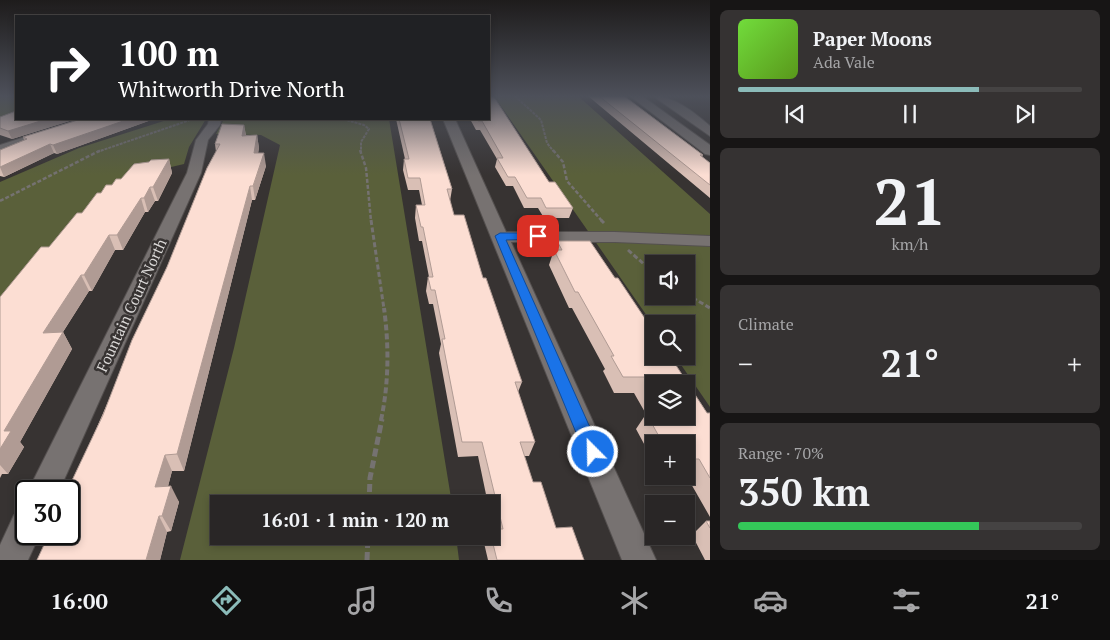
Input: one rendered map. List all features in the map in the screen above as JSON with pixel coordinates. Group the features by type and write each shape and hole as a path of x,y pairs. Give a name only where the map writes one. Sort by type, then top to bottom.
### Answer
{"street":[{"path":"0,149 82,122"},
{"name":"Fountain Court North","path":"48,480 194,173 202,140 215,122"},
{"path":"450,122 639,560"},
{"path":"671,122 710,151"},
{"path":"693,122 705,128"},
{"path":"500,236 615,236 710,241"},
{"path":"11,560 18,545"}],"path":[{"path":"0,201 90,154 184,122"},
{"path":"354,122 364,125 369,129 361,142 360,150 366,168 371,220 386,322 388,360 386,396 375,444 370,495"},
{"path":"542,122 548,143 563,162 567,181 577,196 636,260 645,266"},
{"path":"695,299 710,308"},
{"path":"367,560 368,545"}],"green space":[{"path":"160,122 204,122 189,147 184,164 133,176 44,251 0,306 0,182 79,148"},
{"path":"222,122 390,122 451,495 210,495 210,545 457,545 459,560 180,560 234,348 280,145 261,135 216,134"},
{"path":"512,122 607,122 710,214 710,407 695,385 695,375 688,375 681,365 695,365 695,315 646,315"}],"building":[{"path":"0,122 37,122 8,131 0,128"},
{"path":"71,122 120,122 53,145 50,144 0,167 0,150 27,139 23,137"},
{"path":"400,122 431,122 452,189 447,189 454,215 464,215 483,278 486,278 522,382 515,382 535,442 520,442 533,482 541,482 556,528 572,527 584,560 497,560 493,545 500,545 500,529 503,529 500,517 500,495 495,495 482,442 462,442 442,339 445,339 435,290 431,290 428,277 433,277 423,227 421,227 416,205 425,205 420,178 408,178 404,159 409,159"},
{"path":"483,122 510,122 549,182 555,182 573,208 546,208 541,198 527,198 515,177 508,177 497,158 503,158"},
{"path":"632,122 659,122 703,155 700,155 710,163 710,185"},
{"path":"222,124 244,125 242,136 257,135 254,153 264,153 253,186 250,186 177,454 165,455 155,487 171,486 162,516 159,516 146,560 37,560 44,545 80,545 80,480 72,480 103,415 132,340 167,267 207,168 220,144 215,144"},
{"path":"169,159 153,187 150,187 144,198 141,198 117,235 109,235 84,275 81,275 43,333 63,332 4,431 11,431 0,449 0,297 41,247 49,247 77,213 82,213 97,193 101,193 106,185 112,185 116,179 121,179 134,164 151,160"},
{"path":"557,241 590,241 645,318 645,365 676,365 682,375 645,375 645,379 644,377 623,377 611,356 614,356 578,292 575,292 554,250 562,250"},
{"path":"695,395 707,413 710,413 710,478 699,459 695,459 695,435 658,435 653,425 695,425"}],"route":[{"path":"538,236 500,236 593,452"}]}
